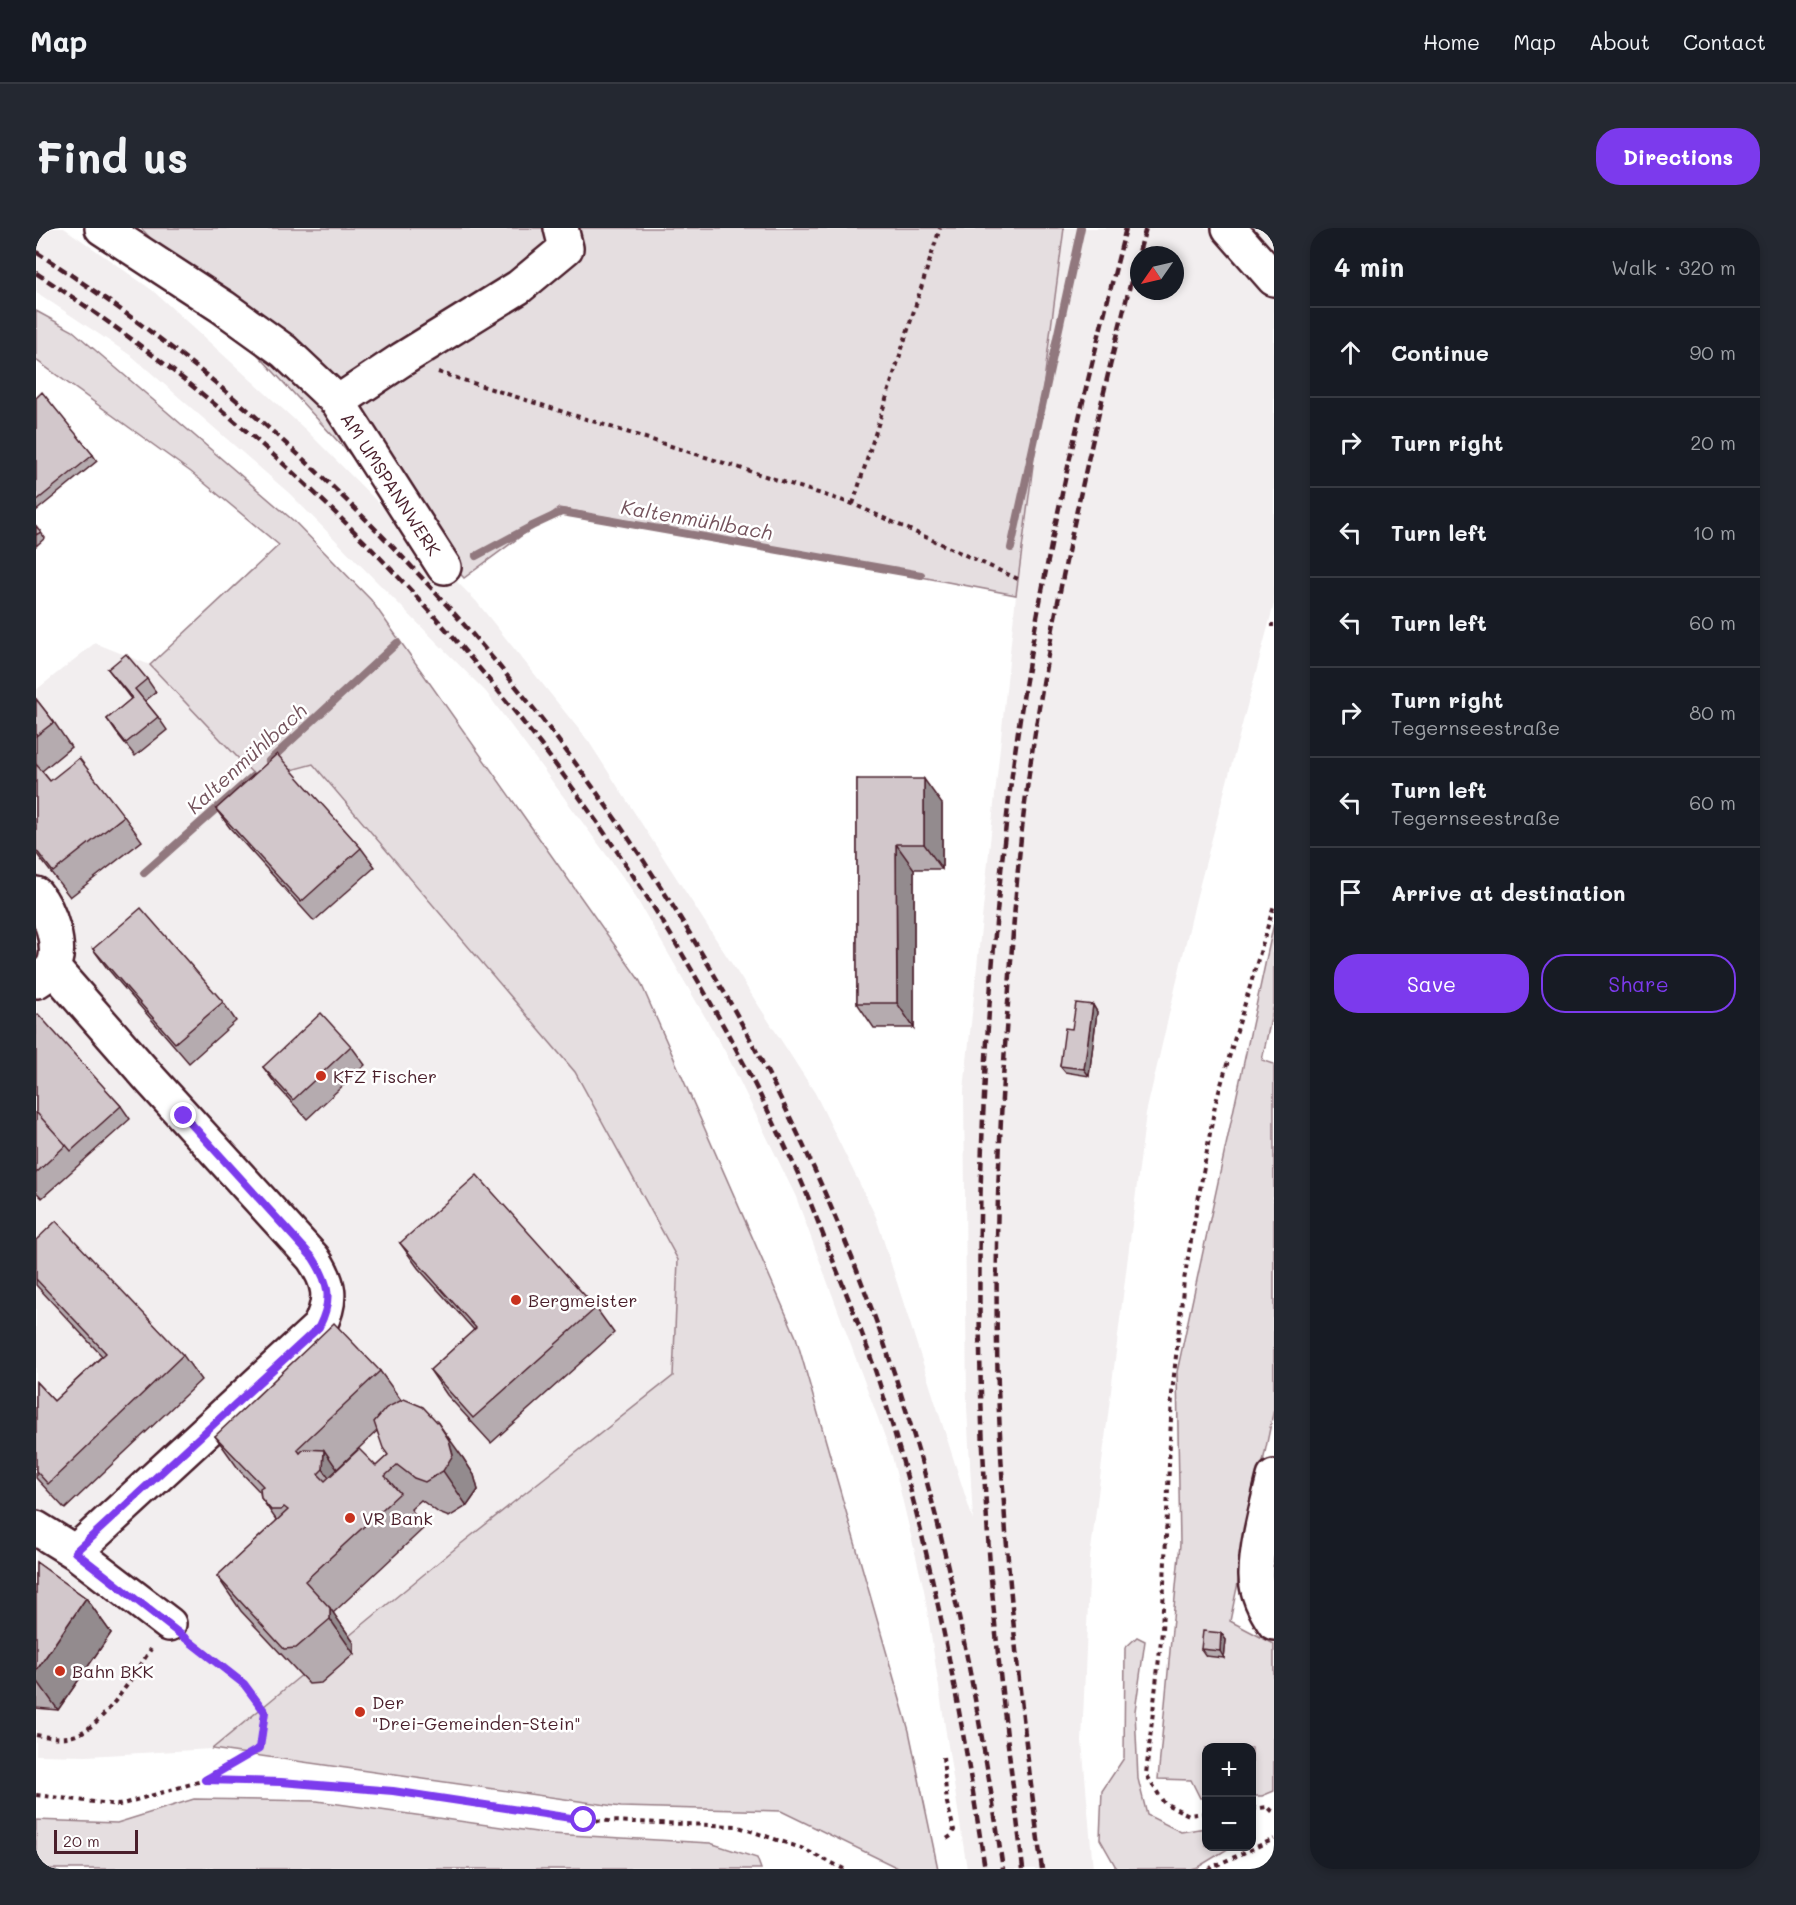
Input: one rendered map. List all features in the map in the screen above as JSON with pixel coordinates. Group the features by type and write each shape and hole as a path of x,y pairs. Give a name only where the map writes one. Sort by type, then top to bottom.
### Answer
{"street":[{"name":"AM UMSPANNWERK","path":"102,228 223,307 284,351 338,402 444,567"},
{"path":"338,402 519,287 566,248 561,228"},
{"path":"1229,228 1274,279"},
{"path":"36,894 42,902 55,935 55,953 44,975 151,1080 313,1258 322,1272 328,1292 328,1310 319,1327 75,1552"},
{"path":"1274,1477 1264,1517 1256,1576 1262,1604 1274,1623"},
{"path":"36,1528 75,1552 169,1624"}],"path":[{"path":"853,504 940,228"},
{"path":"401,360 853,504 1018,579"},
{"path":"1202,1813 1189,1815 1164,1803 1146,1774 1162,1631 1172,1394 1184,1280 1215,1105 1274,905"},
{"path":"36,1735 53,1738 75,1736 98,1721 123,1690 169,1624 244,1684 265,1712 260,1748 205,1780 119,1805 36,1795"},
{"path":"943,1757 947,1803 954,1830 945,1840"},
{"path":"205,1780 281,1782 393,1791 584,1820 736,1826 801,1848 844,1869"},
{"path":"1256,1808 1268,1807 1274,1813"},
{"path":"1208,1869 1274,1839"}],"shaded area":[{"path":"36,228 64,228 152,290 307,431 476,601 589,742 815,1093 876,1217 973,1520 967,1407 964,1090 1016,595 1064,228 1274,228 1274,604 1196,899 1146,1113 1090,1558 1082,1741 1093,1869 967,1869 924,1590 892,1456 796,1197 726,1053 628,884 486,692 290,494 133,357 36,292"},
{"path":"141,228 1064,228 1016,595 559,508 464,578"},
{"path":"36,311 73,331 295,522 371,600 640,981 796,1337 909,1731 938,1869 900,1869 781,1811 621,1807 212,1749 457,1547 673,1376 678,1260 575,1072 313,764 258,779 150,665 279,545 191,472 36,360"},
{"path":"95,643 150,665 258,779 313,764 575,1072 678,1260 673,1376 457,1547 212,1749 87,1756 36,1755 36,690"},
{"path":"1274,923 1274,1005 1262,1060 1274,1064 1274,1409 1230,1621 1274,1644 1274,1791 1262,1796 1256,1796 1256,1743 1202,1743 1202,1798 1191,1780 1158,1779 1180,1544 1177,1372"},
{"path":"1137,1637 1145,1641 1135,1711 1138,1779 1147,1815 1181,1832 1202,1829 1202,1851 1224,1851 1198,1867 1190,1869 1117,1869 1100,1839 1102,1791 1124,1758 1125,1648"},
{"path":"194,1799 317,1801 551,1834 710,1843 757,1858 761,1869 36,1869 36,1820 117,1823"}],"building":[{"path":"42,392 93,455 36,501 36,398"},
{"path":"126,654 147,679 135,689 158,717 126,743 107,719 132,698 108,669"},
{"path":"36,699 54,722 36,736"},
{"path":"277,754 361,848 301,902 216,809"},
{"path":"79,758 124,816 53,872 36,850 36,764 50,781"},
{"path":"857,779 924,779 924,844 896,844 897,1003 857,1003"},
{"path":"141,908 223,1002 175,1043 93,949"},
{"path":"1076,1003 1093,1005 1084,1069 1060,1066 1065,1028 1072,1029"},
{"path":"321,1013 351,1046 293,1100 263,1067"},
{"path":"38,1014 121,1106 71,1151 36,1112 36,1016"},
{"path":"36,1112 66,1145 36,1173"},
{"name":"Bergmeister","path":"477,1175 596,1308 473,1418 430,1370 476,1328 400,1243"},
{"path":"56,1221 183,1355 48,1484 36,1471 36,1382 54,1401 106,1353 36,1279 36,1240"},
{"path":"334,1323 380,1371 297,1449 300,1453 304,1449 324,1450 323,1469 318,1474 325,1481 359,1449 376,1466 388,1455 383,1448 374,1422 386,1408 404,1399 423,1407 438,1423 449,1440 453,1455 443,1471 425,1482 414,1478 397,1465 385,1476 400,1493 305,1581 330,1608 330,1619 296,1648 284,1649 217,1576 288,1510 284,1507 281,1510 271,1510 261,1498 260,1488 263,1486 215,1436"},
{"path":"36,1562 86,1598 36,1671"},
{"path":"1203,1631 1221,1633 1220,1651 1201,1649"}],"waterway":[{"path":"1011,548 1081,228"},
{"name":"Kaltenmühlbach","path":"476,556 562,512 921,575"},
{"name":"Kaltenmühlbach","path":"269,761 397,643"},
{"name":"Kaltenmühlbach","path":"144,873 253,776"}],"railway":[{"path":"1023,1869 1002,1695 987,1521 982,1429 980,1244 986,1059 992,966 1011,782 1032,642 1075,434 1126,228"},
{"path":"1042,1869 1014,1629 1004,1509 998,1388 997,1238 1005,1039 1022,833 1041,693 1085,474 1119,329 1146,228"},
{"path":"36,252 189,362 333,487 465,626 585,776 692,936 784,1105 860,1279 920,1457 946,1559 968,1662 1003,1869"},
{"path":"36,273 157,358 271,453 378,556 477,666 569,783 652,905 727,1033 794,1165 873,1364 901,1456 931,1573 966,1750 985,1869"}],"place":[{"name":"KFZ Fischer","path":"321,1076"},
{"name":"Bergmeister","path":"516,1300"},
{"name":"VR Bank","path":"350,1518"},
{"name":"Bahn BKK","path":"60,1671"},
{"name":"Der \"Drei-Gemeinden-Stein\"","path":"360,1712"}],"route":[{"path":"184,1116 313,1258 322,1272 328,1292 328,1310 319,1327 75,1552 244,1684 265,1712 260,1748 205,1780 281,1782 393,1791 584,1820"}]}
